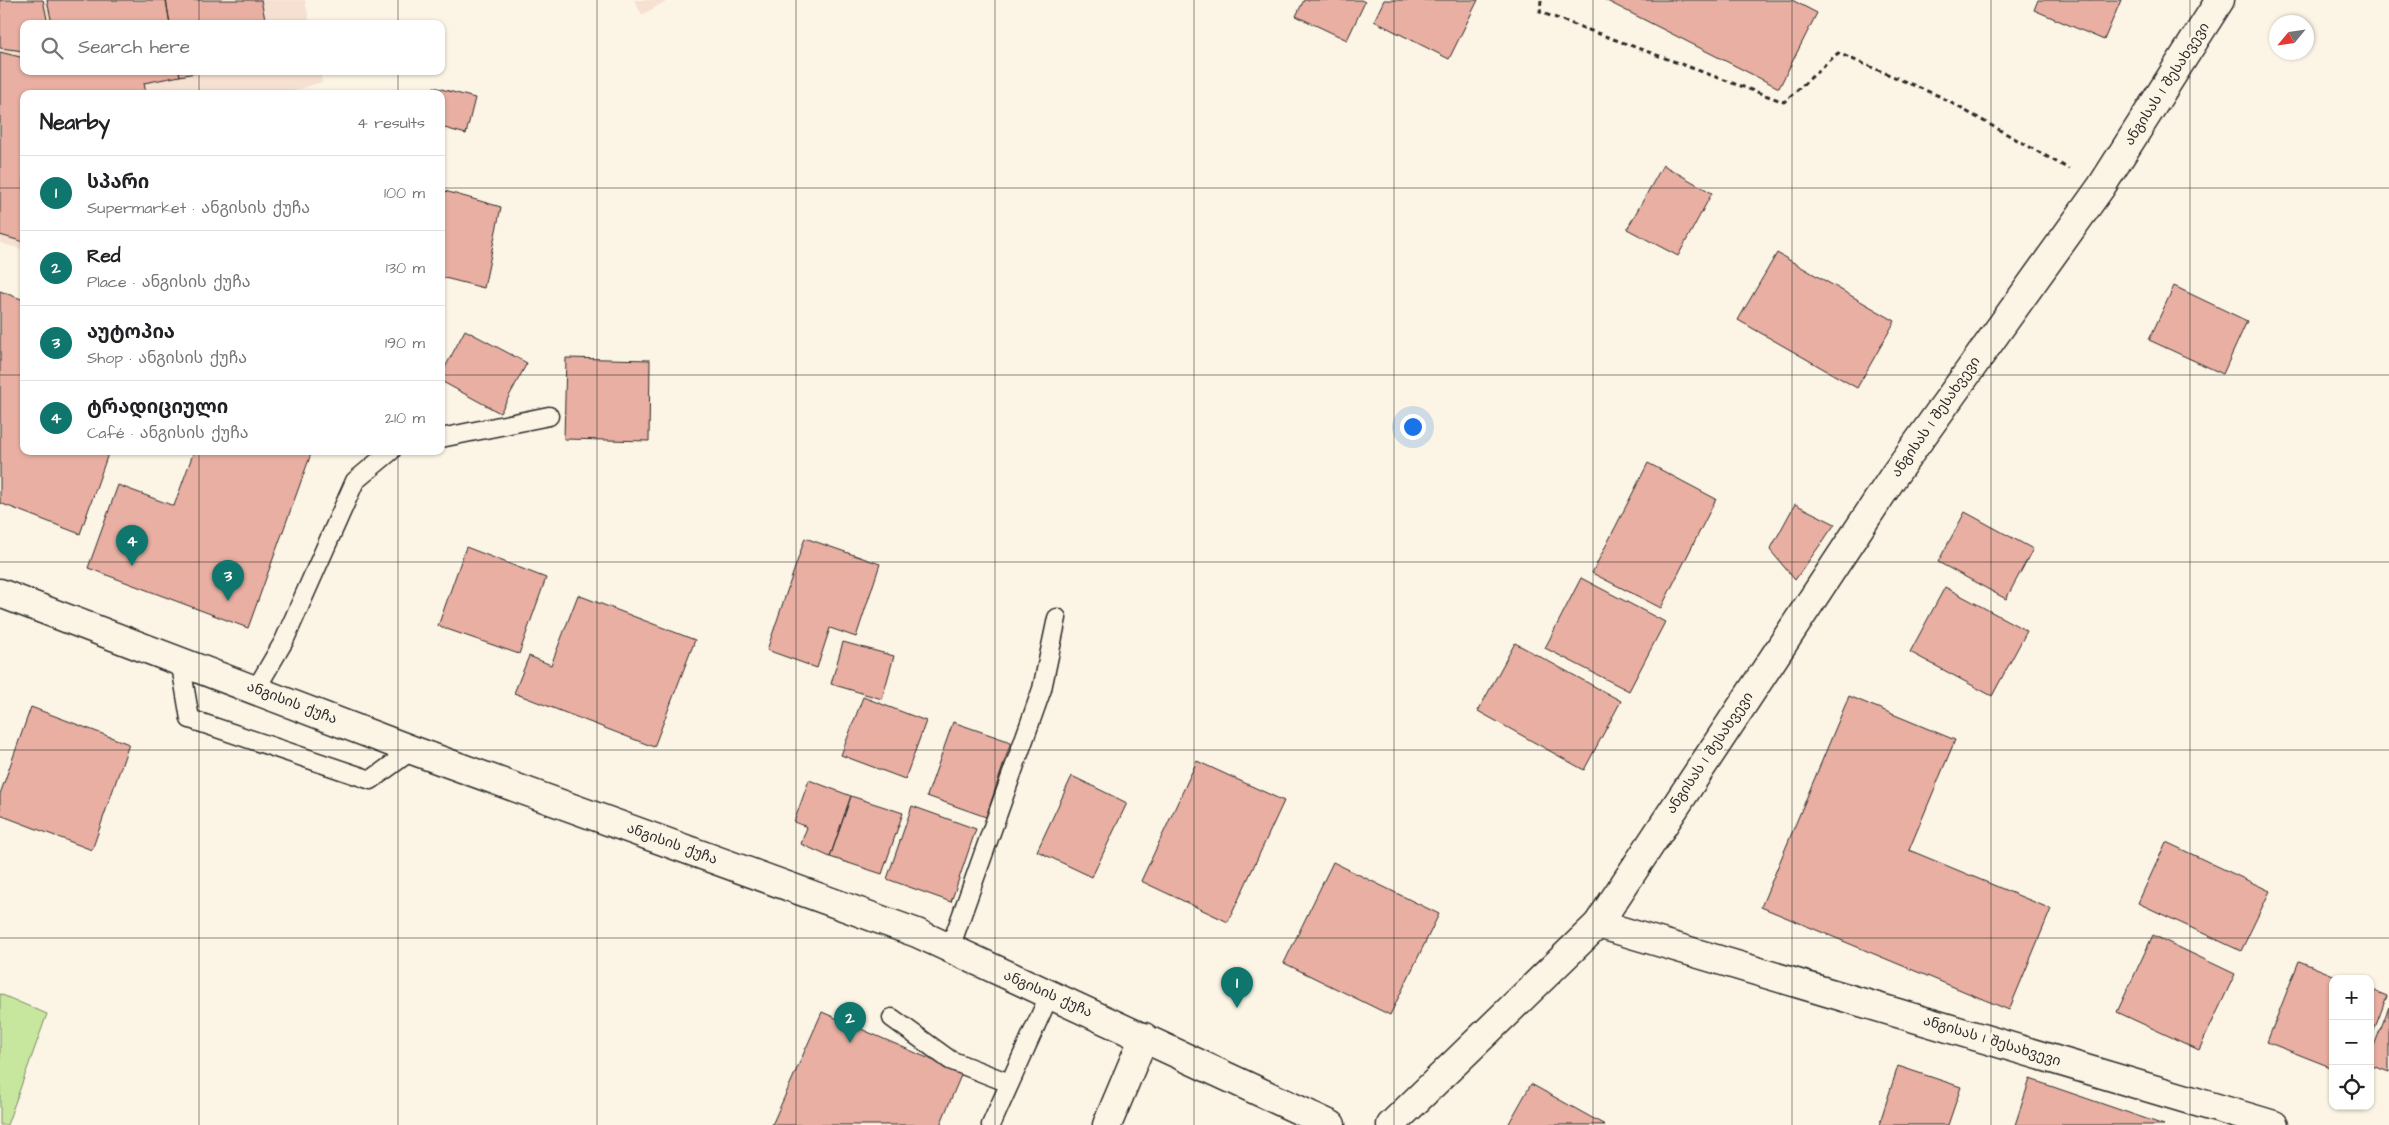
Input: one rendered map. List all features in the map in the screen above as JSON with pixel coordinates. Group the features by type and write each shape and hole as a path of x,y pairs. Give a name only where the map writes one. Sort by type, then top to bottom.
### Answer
{"street":[{"name":"ანგისას I შესახვევი","path":"2220,0 2101,186 1895,474 1598,924 2274,1125"},
{"name":"ანგისის ქუჩა","path":"0,593 412,750 908,930 950,948 1049,996 1144,1036 1331,1125"},
{"path":"1391,1125 1598,924"},
{"path":"1107,1125 1144,1036"}],"lane":[{"path":"445,437 549,416"},
{"path":"256,689 284,641 355,481 386,455"},
{"path":"950,948 1042,689 1057,618"},
{"path":"180,660 190,719 371,780 412,750"},
{"path":"991,1125 1049,996"},
{"path":"892,1018 950,1060 1009,1083"}],"path":[{"path":"1541,0 1540,12 1784,102 1838,53 1940,96 2101,186"}],"shaded area":[{"path":"0,0 305,0 309,20 20,20 20,75 321,75 322,82 297,90 20,90 20,249 0,243"},
{"path":"634,0 668,0 642,15"}],"green space":[{"path":"0,994 47,1014 7,1125 0,1125"}],"building":[{"path":"0,0 43,0 47,20 20,20 20,50 0,48"},
{"path":"47,0 166,0 169,20 51,20"},
{"path":"166,0 261,0 265,20 169,20"},
{"path":"1304,0 1361,0 1365,2 1347,40 1296,16"},
{"path":"1384,0 1478,0 1449,59 1374,21"},
{"path":"1605,0 1792,0 1817,13 1779,88"},
{"path":"2038,0 2121,0 2104,40 2034,10"},
{"path":"0,52 20,57 20,75 180,75 144,83 145,90 20,90 20,241 0,235"},
{"path":"434,87 475,98 466,134 445,128 445,90 433,90"},
{"path":"1663,165 1712,193 1678,256 1627,229"},
{"path":"445,191 501,207 484,288 445,278"},
{"path":"1777,253 1895,321 1857,388 1738,320"},
{"path":"2174,286 2247,321 2223,374 2149,340"},
{"path":"0,291 20,298 20,455 108,455 80,534 0,503"},
{"path":"465,330 527,363 500,413 445,383 445,368"},
{"path":"566,358 650,360 649,441 564,439"},
{"path":"193,455 311,455 248,628 88,568 118,485 174,506"},
{"path":"1648,463 1716,499 1661,608 1592,573"},
{"path":"1795,504 1835,524 1795,580 1770,550"},
{"path":"1965,512 2033,549 2006,599 1938,562"},
{"path":"805,538 880,564 856,637 830,628 817,668 767,650"},
{"path":"466,547 546,578 519,654 438,626"},
{"path":"1581,578 1665,622 1629,691 1545,648"},
{"path":"1945,587 2027,631 1992,696 1910,652"},
{"path":"578,595 695,640 654,747 514,693 529,656 551,665"},
{"path":"843,642 894,656 882,699 831,684"},
{"path":"1515,643 1621,701 1584,770 1478,711"},
{"path":"1849,696 1955,740 1909,850 2051,909 2009,1010 1761,907"},
{"path":"863,697 926,721 905,779 841,755"},
{"path":"31,707 129,744 92,850 0,815 0,794"},
{"path":"953,722 1011,742 986,817 927,796"},
{"path":"1197,761 1284,801 1228,922 1141,881"},
{"path":"1072,776 1127,803 1092,877 1037,851"},
{"path":"809,780 851,796 830,857 801,844 807,827 794,822"},
{"path":"851,796 903,813 882,874 830,857"},
{"path":"912,806 976,829 951,902 887,879"},
{"path":"2166,842 2270,891 2241,951 2138,903"},
{"path":"1333,862 1439,914 1390,1015 1284,963"},
{"path":"2153,935 2235,974 2199,1050 2117,1012"},
{"path":"2299,961 2333,975 2329,975 2329,1066 2267,1042"},
{"path":"2374,991 2387,996 2374,1030"},
{"path":"2389,1007 2389,1072 2374,1066 2374,1046"},
{"path":"822,1012 962,1073 940,1125 772,1125"},
{"path":"1898,1066 1961,1087 1948,1125 1879,1125"},
{"path":"2030,1079 2164,1125 2015,1125"},
{"path":"1531,1084 1605,1125 1508,1125"}],"place":[{"name":"ტრადიციული","path":"132,566"},
{"name":"აუტოპია","path":"228,601"},
{"name":"სპარი","path":"1237,1008"},
{"name":"Red","path":"850,1043"}]}
